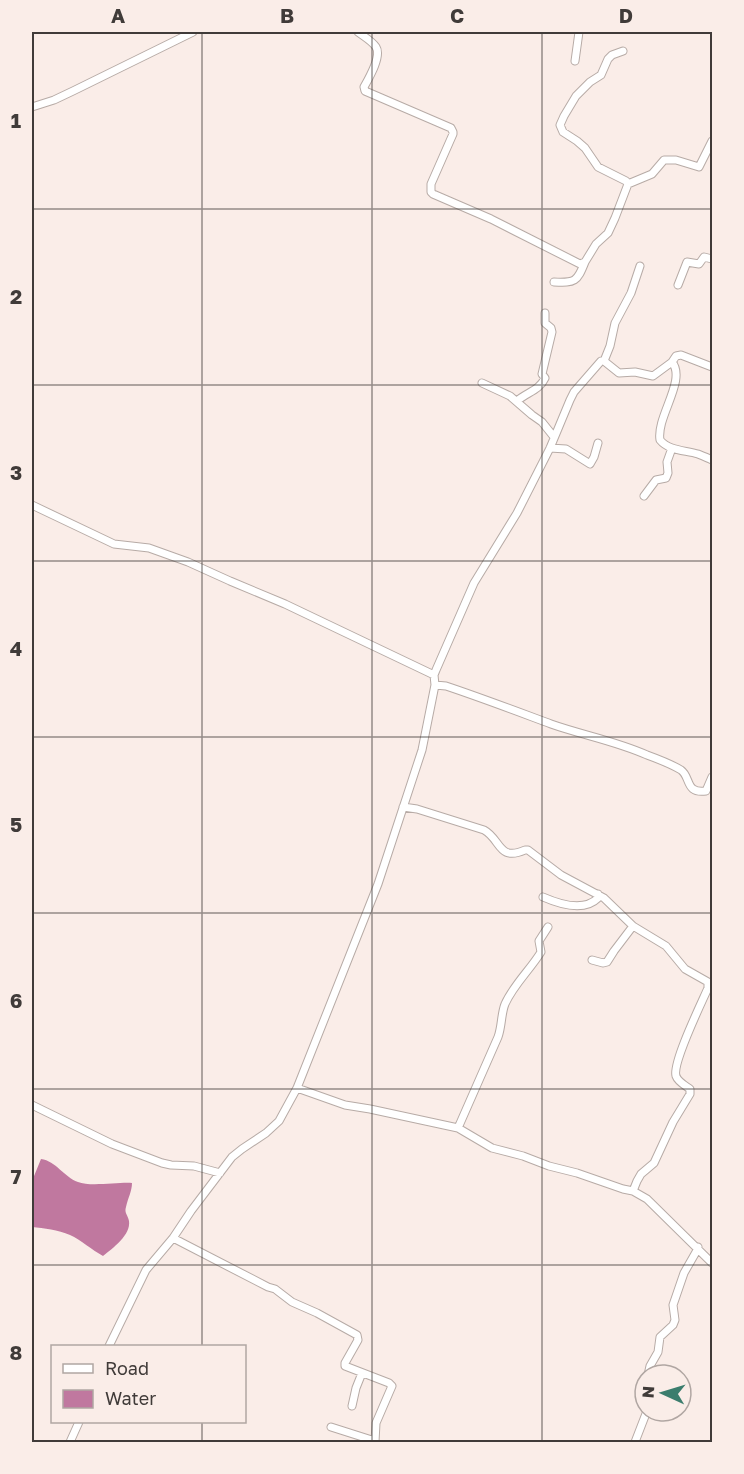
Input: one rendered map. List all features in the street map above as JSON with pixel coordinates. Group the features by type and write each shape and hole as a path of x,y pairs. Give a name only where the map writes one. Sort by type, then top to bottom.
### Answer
{"street":[{"path":"32,107 63,95 193,32"},
{"path":"358,32 375,45 378,52 378,57 364,87 365,91 453,130 431,184 431,192 580,264 585,262"},
{"path":"575,61 579,32"},
{"path":"623,51 612,55 602,75 590,82 576,96 560,125 563,132 585,148 598,167 628,184"},
{"path":"554,282 572,282 577,279 596,243 608,233 628,184 652,174 660,163 667,159 699,167 712,141"},
{"path":"678,285 687,262 699,264 704,256 712,259"},
{"path":"604,361 615,323 631,293 640,266"},
{"path":"517,401 538,388 544,378 542,374 552,332 545,323 545,313"},
{"path":"604,361 619,373 633,372 653,376 672,362 676,356 681,355 712,367"},
{"path":"110,1345 146,1270 237,1153 279,1121 297,1088 378,884 422,750 435,685 434,675 474,583 517,513 550,448 574,392 598,363 604,361"},
{"path":"672,362 676,368 676,378 659,433 661,442 672,448 712,460"},
{"path":"482,383 502,391 517,401 542,422 554,437"},
{"path":"550,448 566,449 590,464 598,443"},
{"path":"644,496 656,480 666,478 667,462 672,448"},
{"path":"32,505 114,544 148,548 188,562 285,604 434,675"},
{"path":"435,685 446,686 646,754 681,770 688,784 696,790 706,791 712,777"},
{"path":"403,807 417,809 484,830 504,851 517,853 528,850 561,875 598,894 633,926 663,943 684,969 708,982 676,1070 678,1080 690,1089 690,1094 673,1122 654,1163 641,1174 633,1191"},
{"path":"543,897 568,905 585,906 593,903 598,898 598,894"},
{"path":"592,960 607,962 633,926"},
{"path":"458,1128 498,1037 504,1006 538,956 541,950 538,941 548,927"},
{"path":"297,1088 345,1105 458,1128 492,1148 633,1191 646,1199 712,1263"},
{"path":"32,1105 112,1144 162,1163 194,1166 220,1173"},
{"path":"173,1238 275,1289 292,1302 357,1335 358,1340 346,1367 392,1386 376,1423 375,1442 331,1427"},
{"path":"652,1363 658,1353 660,1336 673,1325 675,1320 673,1305 684,1273 698,1248"},
{"path":"352,1406 362,1373"},
{"path":"70,1443 79,1423"},
{"path":"635,1443 642,1423"}],"water":[{"path":"41,1159 51,1163 78,1182 132,1183 126,1209 129,1226 120,1241 103,1256 70,1235 32,1227 32,1181"}]}
